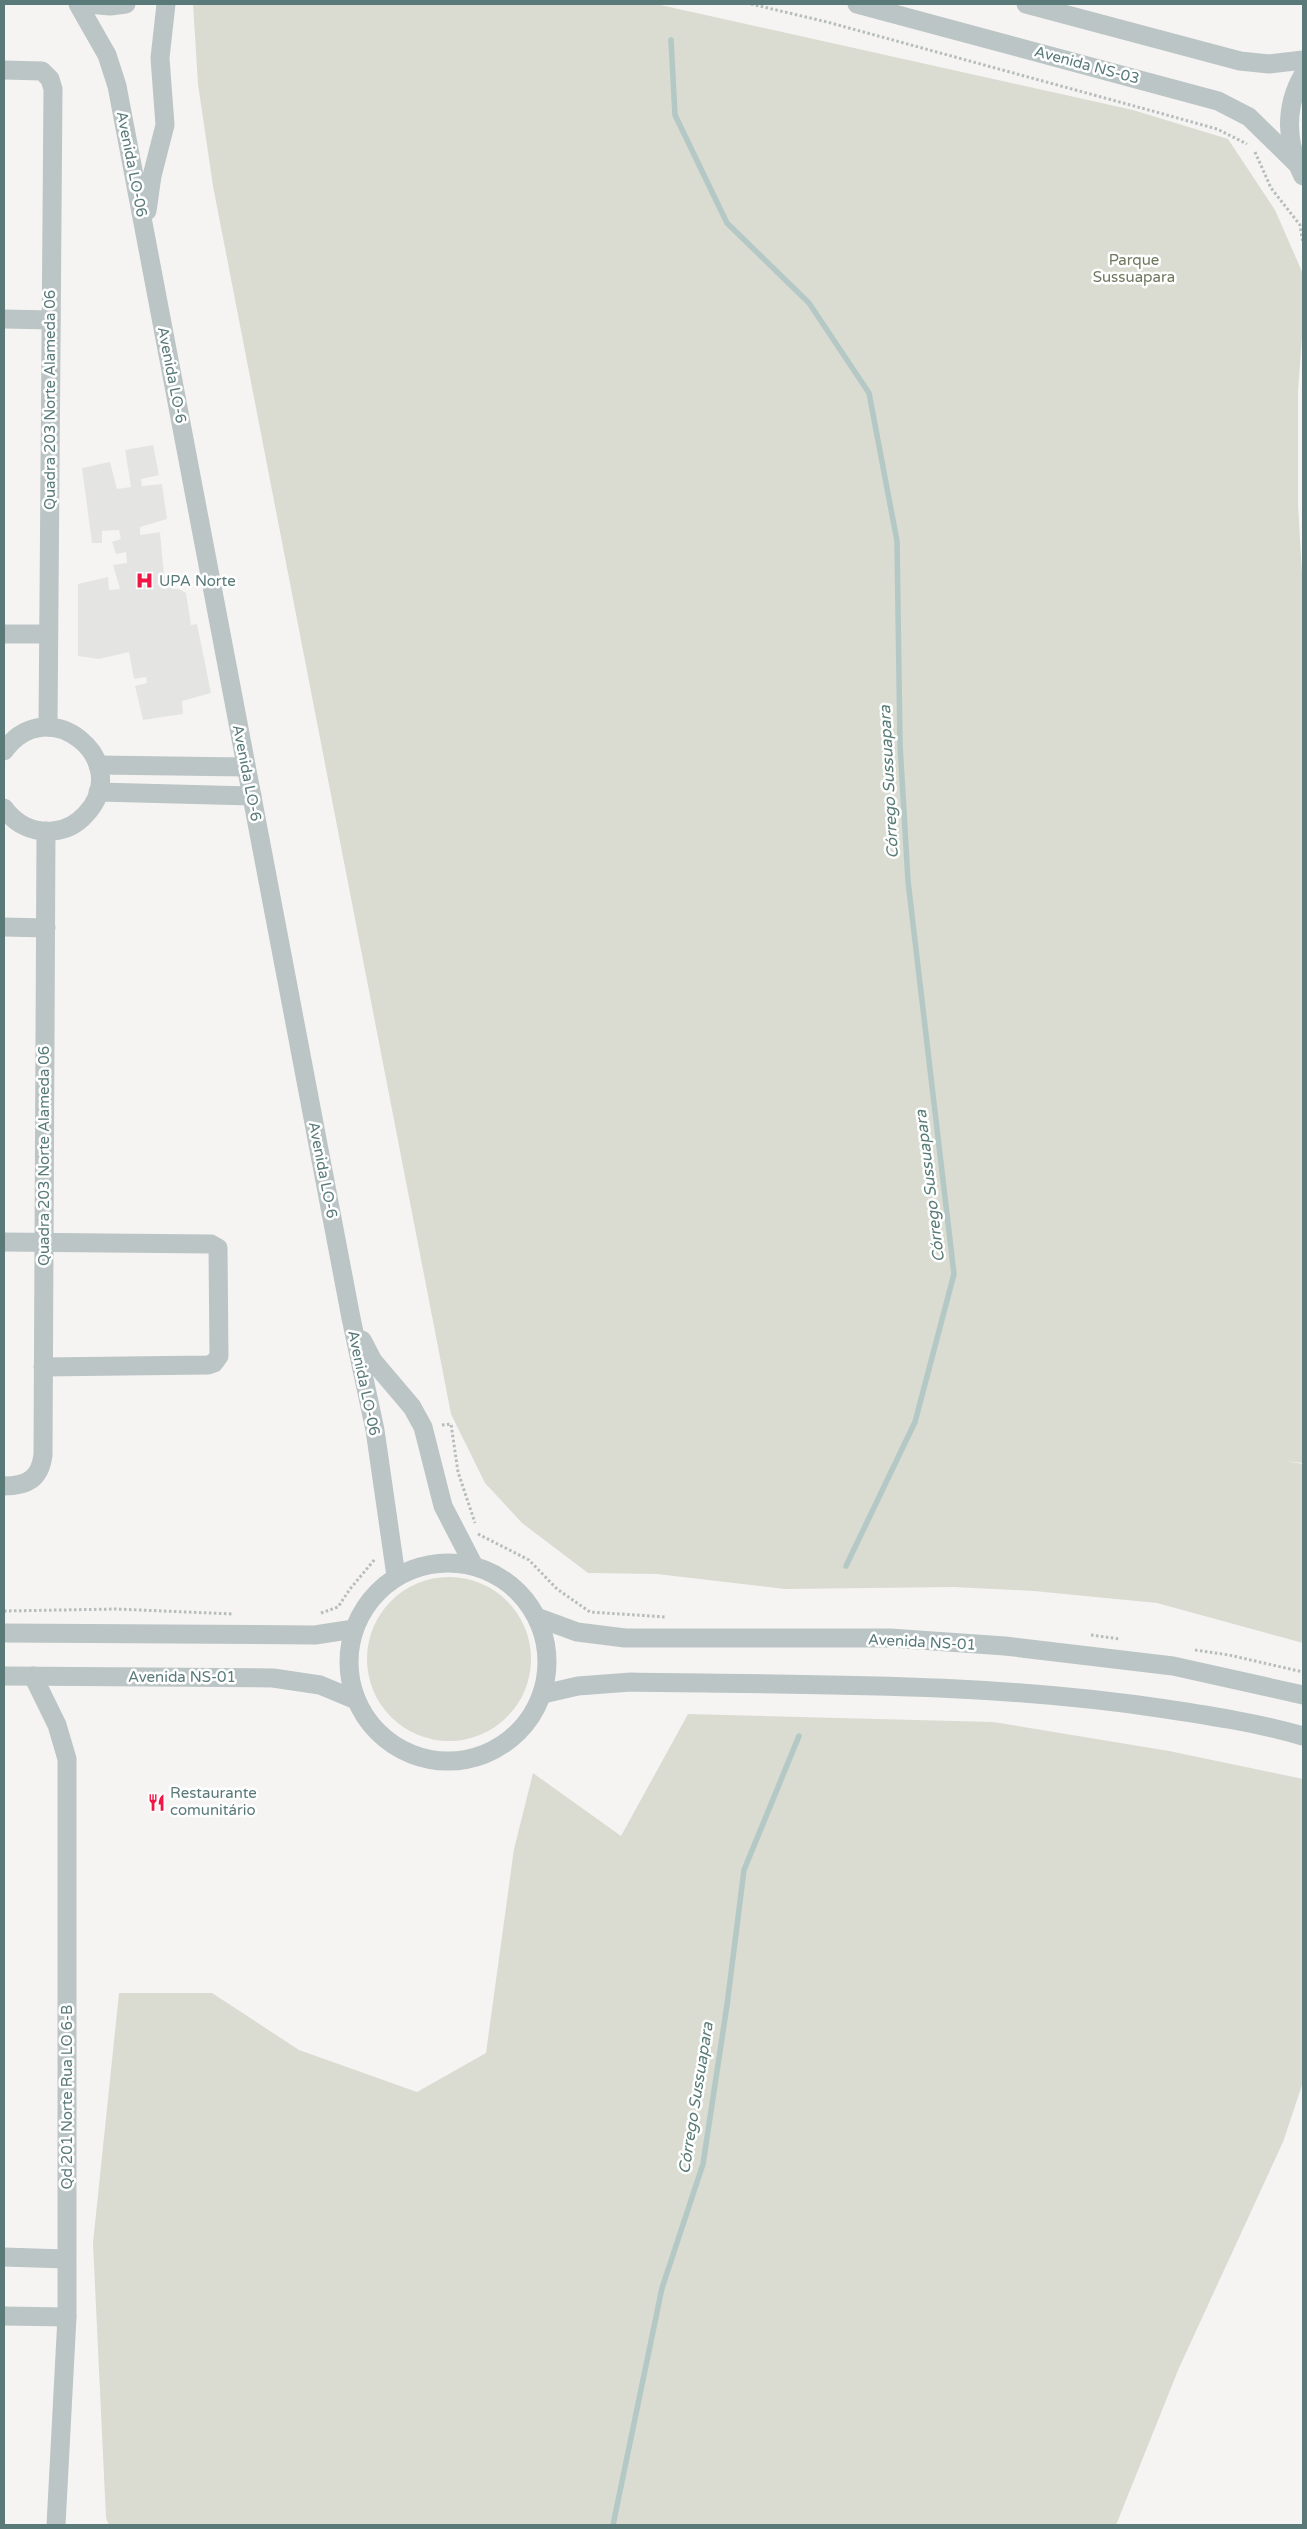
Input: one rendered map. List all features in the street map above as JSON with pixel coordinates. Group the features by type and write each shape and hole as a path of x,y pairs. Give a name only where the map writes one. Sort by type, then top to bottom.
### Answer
{"street":[{"name":"Avenida LO-06","path":"78,4 112,67 144,227"},
{"path":"88,4 110,6 126,4"},
{"name":"Avenida LO-06","path":"144,227 152,176 165,126 160,58 166,4"},
{"name":"Avenida NS-03","path":"857,4 1218,101 1249,117 1300,170"},
{"path":"1026,4 1240,62 1269,64 1303,60"},
{"name":"Quadra 203 Norte Alameda 06","path":"4,70 36,70 47,75 53,89 48,727"},
{"name":"Avenida NS-03","path":"1300,170 1290,144 1289,117 1293,98 1303,75"},
{"name":"Avenida LO-6","path":"144,227 350,1318"},
{"path":"4,319 51,320"},
{"path":"4,634 48,634"},
{"path":"4,751 23,733 48,727 64,730 80,738 89,748 98,765 98,792 90,809 77,822 65,828 46,831 32,829 20,824 4,808"},
{"path":"98,765 246,767"},
{"path":"98,792 252,796"},
{"name":"Quadra 203 Norte Alameda 06","path":"4,1486 20,1486 33,1479 41,1466 43,1455 46,831"},
{"path":"4,927 46,928"},
{"path":"4,1242 211,1244 218,1248 217,1360 208,1365 43,1367"},
{"name":"Avenida LO-06","path":"350,1318 373,1362 412,1407 422,1427 443,1506 473,1564"},
{"name":"Avenida LO-06","path":"350,1318 375,1430 396,1576"},
{"path":"433,1562 473,1564 505,1579 523,1595 539,1618 547,1647 543,1694 527,1723 503,1746 473,1759 440,1762 408,1754 380,1736 368,1721 356,1700 351,1683 348,1656 354,1628 370,1599 396,1576 433,1562"},
{"name":"Avenida NS-01","path":"539,1618 577,1632 625,1638 890,1638 1006,1646 1173,1666 1303,1695"},
{"path":"4,1633 315,1635 354,1628"},
{"name":"Avenida NS-01","path":"4,1676 273,1678 320,1685 356,1700"},
{"name":"Qd 201 Norte Rua LO 6-B","path":"32,1676 57,1725 67,1759 67,2317 56,2525"},
{"path":"543,1694 578,1686 631,1682 960,1687 1104,1699 1215,1716 1303,1736"},
{"path":"4,2257 66,2259"},
{"path":"4,2316 67,2317"}],"path":[{"path":"751,4 827,22 1156,112 1236,137 1257,154 1271,188 1300,225 1303,243"},
{"path":"422,1427 451,1424 458,1472 478,1534 529,1560 557,1590 590,1612 674,1618"},
{"path":"312,1616 338,1607 379,1552"},
{"path":"4,1611 116,1610 234,1614"},
{"path":"1084,1635 1123,1639"},
{"path":"1190,1649 1229,1655 1303,1672"}],"shaded area":[{"name":"UPA Norte","path":"153,445 159,475 141,479 142,486 162,484 167,519 140,527 140,535 160,532 164,576 171,576 173,589 179,589 186,593 191,625 197,624 211,693 182,701 183,714 143,720 135,686 147,683 146,677 134,679 129,652 99,659 78,656 78,584 108,577 109,590 120,589 113,565 127,563 126,552 116,554 112,542 121,539 119,530 102,531 102,543 92,543 82,468 110,462 117,489 131,487 125,450"}],"green space":[{"name":"Parque Sussuapara","path":"193,4 656,4 1133,110 1228,139 1275,210 1303,274 1303,323 1298,391 1298,506 1303,590 1303,1463 1286,1461 1303,1464 1303,1643 1157,1603 1034,1591 954,1587 785,1589 657,1574 588,1573 522,1523 485,1483 451,1414 213,186 198,84"},
{"path":"457,1577 473,1580 488,1586 513,1607 522,1620 528,1635 531,1659 530,1675 522,1698 501,1723 488,1732 473,1738 441,1741 425,1738 410,1732 385,1711 376,1698 370,1683 367,1651 370,1635 376,1620 397,1595 410,1586 425,1580"},
{"path":"688,1714 993,1722 1169,1751 1303,1779 1303,2082 1283,2142 1179,2368 1116,2525 109,2525 106,2518 93,2243 119,1993 212,1993 299,2050 417,2092 486,2053 514,1849 533,1773 621,1836"}],"waterway":[{"name":"Córrego Sussuapara","path":"671,40 675,115 727,223 809,303 869,393 897,541 900,744 908,881 954,1274 915,1422 846,1566"},
{"name":"Córrego Sussuapara","path":"613,2525 662,2288 703,2164 727,2005 744,1870 799,1736"}],"place":[{"name":"UPA Norte","path":"145,581"},
{"name":"Restaurante comunitário","path":"156,1802"}]}
